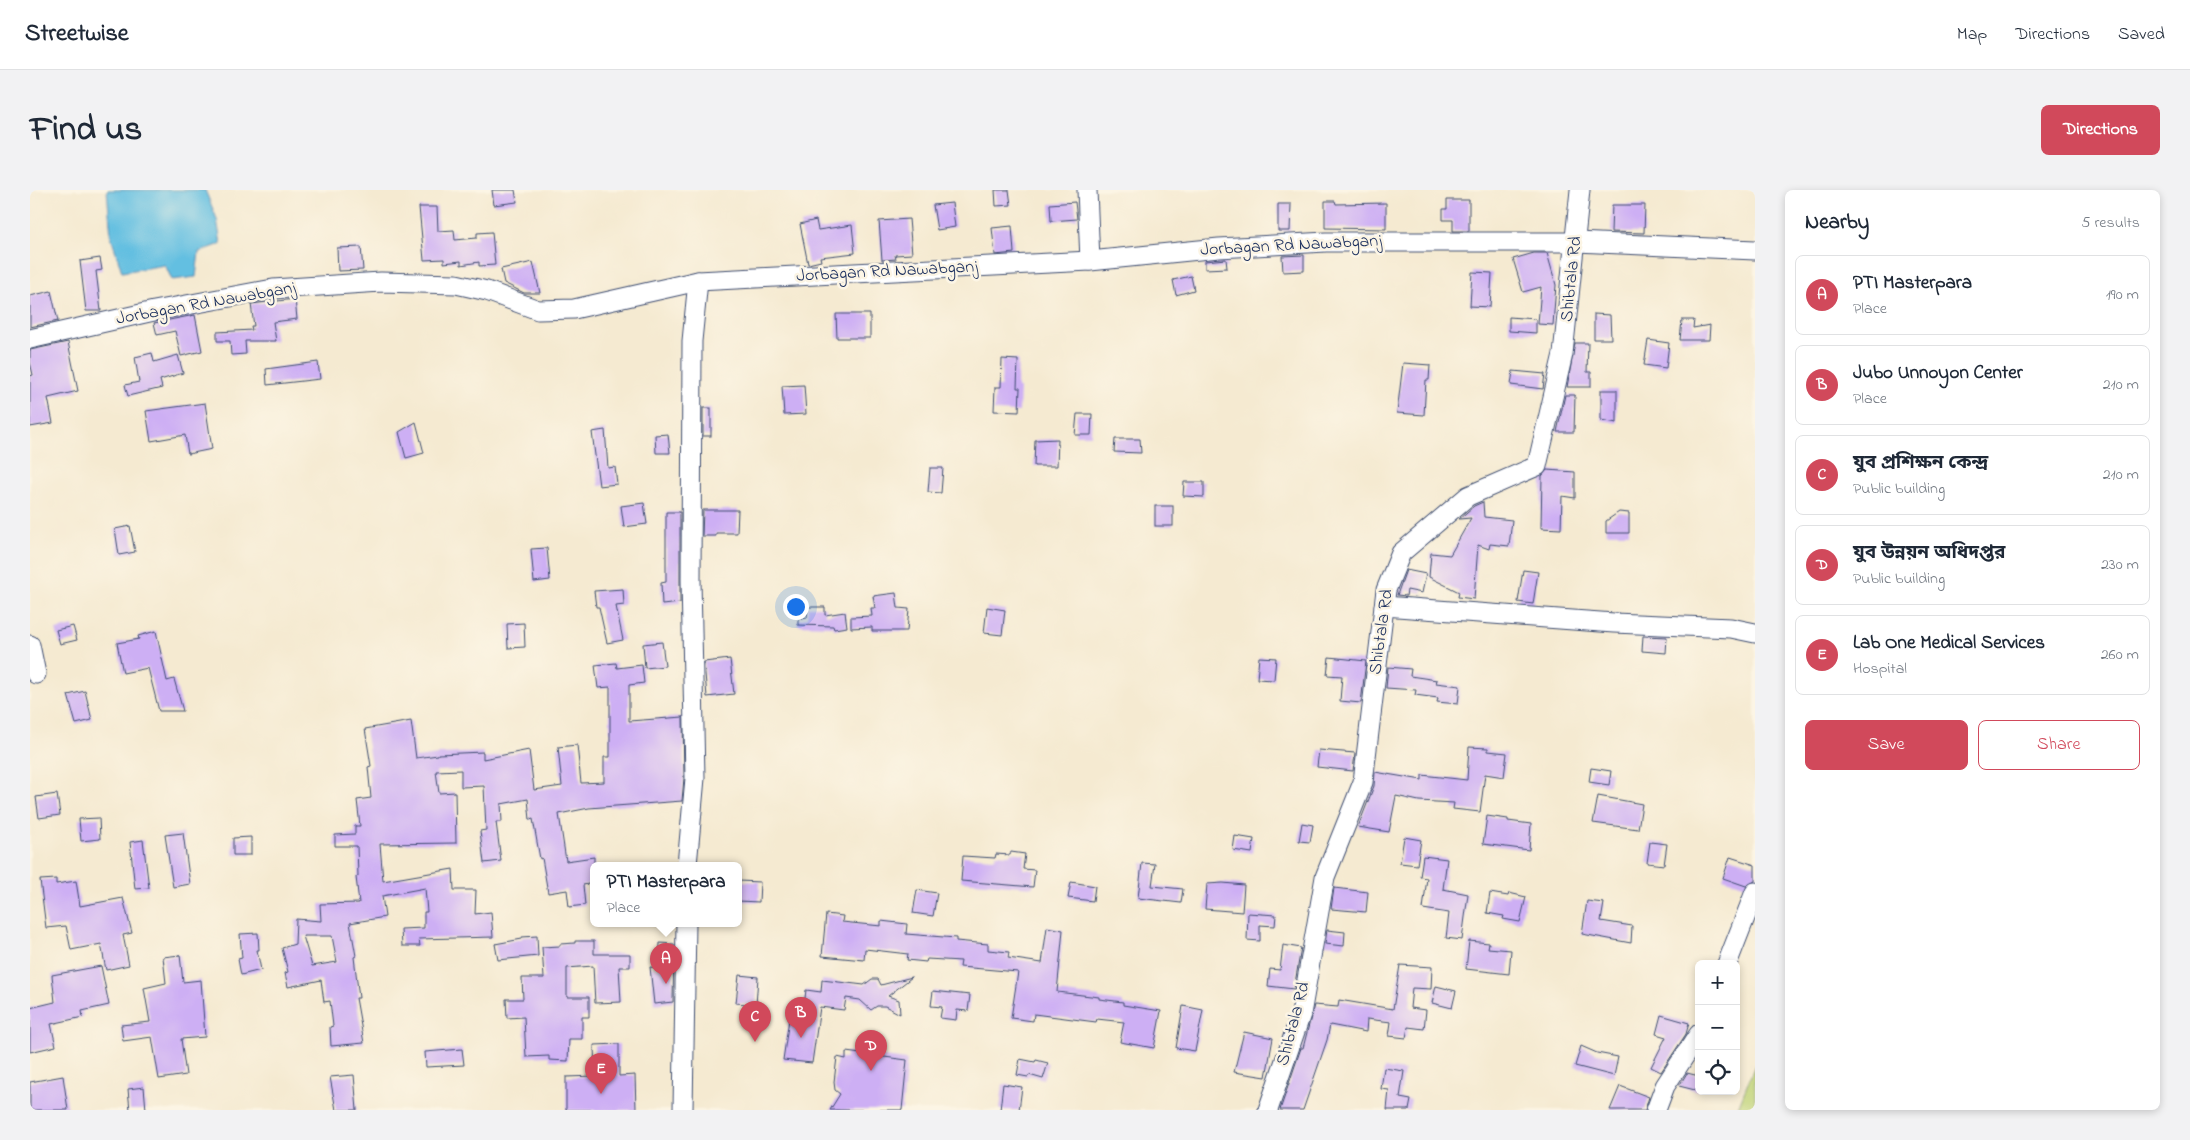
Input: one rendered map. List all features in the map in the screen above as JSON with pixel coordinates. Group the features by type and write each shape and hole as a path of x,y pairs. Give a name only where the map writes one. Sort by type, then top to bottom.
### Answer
{"street":[{"path":"1087,190 1090,261"},
{"name":"Shibtala Rd","path":"1268,1110 1301,1014 1325,877 1363,782 1386,590 1400,553 1468,496 1537,466 1563,354 1580,190"},
{"name":"Jorbagan Rd Nawabganj","path":"30,339 154,311 273,290 381,282 456,284 487,291 538,310 574,309 698,281 1090,261 1219,248 1326,242 1576,242 1755,250"},
{"path":"687,862 695,778 691,580 692,341 698,281"},
{"path":"1384,606 1614,623 1731,628 1755,633"},
{"path":"30,645 36,674"},
{"path":"1729,960 1755,892"},
{"path":"683,1110 686,927"},
{"path":"1656,1110 1665,1086 1695,1040"}],"green space":[{"path":"1755,1065 1755,1110 1737,1110"}],"water":[{"path":"107,190 205,190 217,219 221,244 199,252 196,277 172,280 165,265 122,272 111,236"}],"building":[{"path":"492,190 515,190 517,202 494,205"},
{"path":"995,190 1009,190 1011,205 996,206"},
{"path":"1447,200 1469,200 1469,231 1453,231 1453,220 1443,220 1443,209 1447,209"},
{"path":"1325,201 1335,201 1336,204 1386,203 1386,229 1325,228"},
{"path":"1075,202 1077,219 1051,221 1050,204"},
{"path":"952,203 955,227 937,230 933,205"},
{"path":"1278,204 1291,204 1290,231 1278,231"},
{"path":"1612,205 1645,205 1644,233 1611,232"},
{"path":"419,207 437,207 438,231 454,230 455,240 477,238 477,233 492,232 495,265 479,266 479,262 461,265 461,261 444,263 444,259 424,260"},
{"path":"909,219 912,254 895,255 896,259 882,260 879,221"},
{"path":"816,220 818,230 852,225 855,253 820,257 821,261 808,264 800,224"},
{"path":"1012,226 1014,253 995,255 992,228"},
{"path":"361,247 363,270 338,271 337,248"},
{"path":"1534,253 1547,253 1556,285 1553,325 1538,324 1541,287 1523,292 1513,259"},
{"path":"1304,255 1304,271 1283,272 1282,256"},
{"path":"100,258 102,270 96,271 101,311 86,311 80,261"},
{"path":"1226,259 1227,268 1205,269 1205,261"},
{"path":"533,262 540,293 524,293 504,283 501,269"},
{"path":"1472,272 1492,273 1490,307 1470,306"},
{"path":"1191,276 1194,290 1176,295 1173,280"},
{"path":"51,291 58,321 30,327 30,296"},
{"path":"295,299 297,319 273,322 276,341 245,341 246,354 231,355 230,341 217,341 217,332 252,330 251,326 254,326 251,304"},
{"path":"836,314 870,314 870,338 837,338"},
{"path":"1594,314 1610,315 1611,339 1594,339"},
{"path":"195,315 202,351 181,356 175,331 157,335 154,323"},
{"path":"1509,317 1536,319 1536,333 1509,331"},
{"path":"1682,320 1694,320 1693,328 1710,325 1709,340 1680,340"},
{"path":"1648,340 1669,343 1666,368 1644,365"},
{"path":"68,342 78,391 48,398 53,423 30,427 30,376 33,375 30,350"},
{"path":"1575,343 1588,343 1587,372 1591,372 1591,387 1567,387"},
{"path":"152,353 154,362 178,355 183,373 160,380 162,388 128,396 125,385 139,382 135,357"},
{"path":"1002,359 1018,360 1017,388 1020,388 1019,412 994,411 995,387 1001,387"},
{"path":"318,362 320,379 267,385 266,369"},
{"path":"1403,363 1430,365 1429,380 1426,380 1424,415 1397,413"},
{"path":"1513,371 1545,374 1543,389 1511,385"},
{"path":"804,385 806,414 784,415 782,386"},
{"path":"1601,390 1617,390 1617,423 1601,420"},
{"path":"1565,395 1575,395 1574,432 1557,432"},
{"path":"205,403 212,449 188,454 185,435 151,441 146,411"},
{"path":"703,408 711,408 711,436 703,436"},
{"path":"1077,414 1092,414 1091,435 1075,435"},
{"path":"416,422 424,453 406,458 399,432"},
{"path":"605,430 608,468 615,467 617,484 599,486 592,432"},
{"path":"668,434 670,453 656,453 655,435"},
{"path":"1058,439 1057,466 1034,466 1035,440"},
{"path":"1115,439 1140,439 1141,453 1114,452"},
{"path":"930,468 943,468 941,493 928,492"},
{"path":"1547,470 1575,472 1575,498 1562,496 1561,529 1541,528 1542,476"},
{"path":"1184,482 1204,482 1204,497 1183,496"},
{"path":"1483,502 1484,517 1512,520 1509,546 1490,544 1489,549 1478,545 1474,599 1458,597 1459,592 1429,577 1431,553 1450,555 1471,518 1459,519 1474,506"},
{"path":"644,503 647,524 624,527 621,506"},
{"path":"1155,506 1173,506 1173,526 1155,526"},
{"path":"703,510 738,510 737,533 716,533 716,536 702,536"},
{"path":"666,512 680,512 680,603 662,605 661,583 666,582"},
{"path":"1619,512 1629,513 1629,533 1606,533 1606,521"},
{"path":"130,526 135,552 119,555 115,529"},
{"path":"547,548 550,580 534,582 531,549"},
{"path":"1406,570 1426,574 1422,593 1407,590 1406,596 1397,595"},
{"path":"1523,570 1538,572 1533,604 1518,602"},
{"path":"623,589 624,605 616,606 623,640 607,643 599,607 596,607 594,591"},
{"path":"896,593 898,608 909,609 907,631 872,631 872,627 851,628 851,617 872,616 871,608 875,608 873,596"},
{"path":"808,607 825,607 825,615 845,612 847,627 834,629 833,626 798,625 798,620 807,618"},
{"path":"987,607 1005,610 1002,635 984,633"},
{"path":"524,623 525,647 508,648 507,624"},
{"path":"73,626 77,640 60,644 56,630"},
{"path":"156,631 167,681 174,679 183,711 159,711 148,668 123,673 117,643 139,639 138,636"},
{"path":"1643,636 1667,637 1666,653 1642,651"},
{"path":"662,642 665,666 645,668 643,644"},
{"path":"1259,657 1276,658 1274,680 1257,679"},
{"path":"1329,657 1366,661 1361,703 1340,701 1342,676 1327,675"},
{"path":"730,659 734,694 707,697 704,662"},
{"path":"616,663 617,668 642,665 644,683 629,685 629,721 683,717 684,778 682,801 589,808 559,814 566,861 594,857 594,862 590,862 590,884 583,885 585,905 569,907 567,890 548,893 533,819 530,820 528,799 501,804 502,822 496,822 501,861 484,863 480,831 486,830 484,786 461,787 461,770 436,771 439,793 455,792 456,843 380,844 383,881 453,869 454,890 476,890 475,914 491,912 493,937 419,939 420,946 402,946 401,929 424,928 424,912 427,912 425,888 382,896 385,917 350,923 356,956 354,957 359,998 356,998 364,1043 331,1046 330,1027 333,1026 330,1001 324,1002 321,980 288,987 285,973 288,972 282,948 295,944 296,919 321,921 320,904 359,903 356,877 358,876 357,846 335,846 335,835 355,834 355,826 360,826 357,800 371,798 368,767 371,766 365,729 411,721 416,758 438,754 483,752 483,759 529,750 534,790 562,786 558,747 577,745 581,783 604,782 604,757 610,757 610,687 598,688 595,665","holes":["303,936 332,936 337,962 312,966"]},
{"path":"1388,667 1411,669 1410,676 1437,680 1436,683 1460,686 1458,704 1437,702 1438,698 1415,695 1416,690 1386,688"},
{"path":"85,691 92,720 76,724 68,695"},
{"path":"1469,747 1488,748 1488,751 1507,753 1504,777 1485,774 1480,812 1453,809 1454,803 1419,801 1396,796 1389,832 1358,827 1374,786 1375,772 1422,780 1422,775 1467,780"},
{"path":"1319,750 1355,753 1353,771 1317,767"},
{"path":"1591,768 1611,771 1609,785 1589,782"},
{"path":"57,794 60,815 39,818 36,797"},
{"path":"1598,796 1642,804 1638,829 1593,823"},
{"path":"1487,816 1531,824 1529,850 1483,844"},
{"path":"99,818 100,839 81,841 79,819"},
{"path":"1302,823 1313,825 1310,842 1299,841"},
{"path":"183,833 190,884 173,887 165,835"},
{"path":"1235,836 1254,839 1252,853 1233,850"},
{"path":"251,837 251,855 233,855 233,838"},
{"path":"1404,837 1421,840 1417,865 1400,863"},
{"path":"143,840 149,888 135,889 130,842"},
{"path":"1650,842 1667,844 1664,865 1647,863"},
{"path":"1011,852 1025,854 1023,869 1035,870 1033,887 961,881 963,856 995,858 996,854 1010,855"},
{"path":"1423,856 1447,859 1443,889 1468,894 1462,940 1446,938 1449,913 1423,909 1427,878 1420,877"},
{"path":"1730,857 1755,865 1755,881 1746,886 1723,878"},
{"path":"1142,863 1155,864 1152,886 1183,889 1181,903 1138,898"},
{"path":"56,879 56,884 76,881 80,906 123,898 132,933 123,935 129,965 106,970 101,944 71,950 66,926 46,928 40,880"},
{"path":"742,881 760,882 759,902 742,901"},
{"path":"1071,882 1095,886 1093,901 1068,898"},
{"path":"1207,884 1244,885 1242,912 1205,909"},
{"path":"1334,888 1368,892 1366,912 1331,909"},
{"path":"917,890 937,893 933,916 913,913"},
{"path":"1490,893 1508,896 1509,893 1526,897 1520,922 1503,919 1504,916 1487,913"},
{"path":"1587,901 1604,903 1601,921 1632,926 1631,943 1582,934"},
{"path":"1248,913 1276,915 1275,926 1260,925 1260,941 1247,940"},
{"path":"826,914 843,916 842,922 881,926 881,921 907,924 906,934 956,938 956,941 988,944 988,950 1009,952 1008,958 1042,963 1047,927 1063,930 1057,992 1099,997 1099,999 1123,1002 1123,1005 1161,1011 1154,1048 1120,1042 1124,1022 1097,1019 1096,1022 1034,1014 1033,1021 1011,1018 1018,972 960,967 961,961 927,959 926,962 907,960 908,954 865,949 864,960 822,956"},
{"path":"1327,930 1345,932 1344,946 1325,944"},
{"path":"258,933 259,950 257,950 261,970 241,975 238,959 242,958 240,934"},
{"path":"537,936 538,956 498,960 495,944 522,939 522,937"},
{"path":"575,941 594,941 594,954 630,954 630,967 619,967 621,1002 595,1003 593,966 567,968 567,997 589,997 589,1017 582,1017 582,1039 569,1039 568,1061 549,1060 549,1056 526,1057 524,1017 507,1018 506,999 523,999 522,978 544,978 542,947 560,946 560,944 575,943"},
{"path":"1469,941 1489,943 1488,948 1511,950 1509,974 1466,969"},
{"path":"660,943 674,944 673,1002 654,1004 650,967 659,968"},
{"path":"1283,945 1301,948 1294,989 1268,986 1270,969 1280,970"},
{"path":"180,955 183,982 201,980 205,1037 181,1039 186,1075 159,1079 152,1037 123,1041 121,1025 150,1022 144,988 166,983 163,957"},
{"path":"1400,965 1432,967 1431,989 1412,988 1410,1008 1426,1010 1424,1029 1408,1027 1406,1038 1389,1036 1391,1022 1367,1019 1366,1032 1330,1025 1327,1040 1303,1110 1280,1110 1301,1048 1303,1048 1314,1005 1338,1007 1339,1000 1393,1009"},
{"path":"101,966 109,1005 82,1011 83,1017 51,1024 56,1046 30,1052 30,1008 55,1002 52,975"},
{"path":"739,975 758,977 756,1005 736,1003"},
{"path":"912,977 888,996 899,1000 900,1014 885,1006 877,1006 871,1010 860,1000 846,998 844,1010 820,1007 812,1063 783,1060 790,1012 803,1014 806,990 821,992 822,980 864,985 872,979 878,979 881,985"},
{"path":"1436,986 1456,991 1452,1008 1432,1003"},
{"path":"933,991 970,995 968,1011 957,1010 956,1020 940,1018 942,1007 931,1006"},
{"path":"1183,1006 1203,1010 1195,1051 1176,1048"},
{"path":"1661,1015 1689,1023 1686,1034 1661,1072 1651,1067 1666,1037 1656,1034"},
{"path":"1244,1032 1273,1038 1266,1077 1234,1072"},
{"path":"619,1044 619,1076 635,1075 636,1110 566,1110 566,1077 595,1076 594,1045"},
{"path":"1581,1046 1597,1053 1618,1057 1614,1076 1575,1066"},
{"path":"462,1049 464,1065 426,1067 425,1052"},
{"path":"846,1052 907,1060 902,1110 830,1110 840,1094 835,1090 834,1082 837,1057 846,1059"},
{"path":"1020,1059 1048,1063 1043,1079 1029,1075 1028,1077 1017,1075"},
{"path":"1384,1068 1404,1071 1400,1098 1411,1100 1409,1110 1387,1110 1389,1090 1381,1089"},
{"path":"1687,1073 1695,1075 1695,1090 1679,1086"},
{"path":"354,1075 357,1110 336,1110 330,1077"},
{"path":"63,1076 68,1110 30,1110 30,1082"},
{"path":"1003,1084 1022,1087 1019,1110 1000,1110"},
{"path":"1620,1086 1649,1097 1645,1110 1610,1110"},
{"path":"144,1087 146,1110 130,1110 128,1089"}],"place":[{"name":"PTI Masterpara","path":"666,984"},
{"name":"Jubo Unnoyon Center","path":"801,1038"},
{"name":"যুব প্রশিক্ষন কেন্দ্র","path":"755,1042"},
{"name":"যুব উন্নয়ন অধিদপ্তর","path":"871,1071"},
{"name":"Lab One Medical Services","path":"601,1094"}]}
